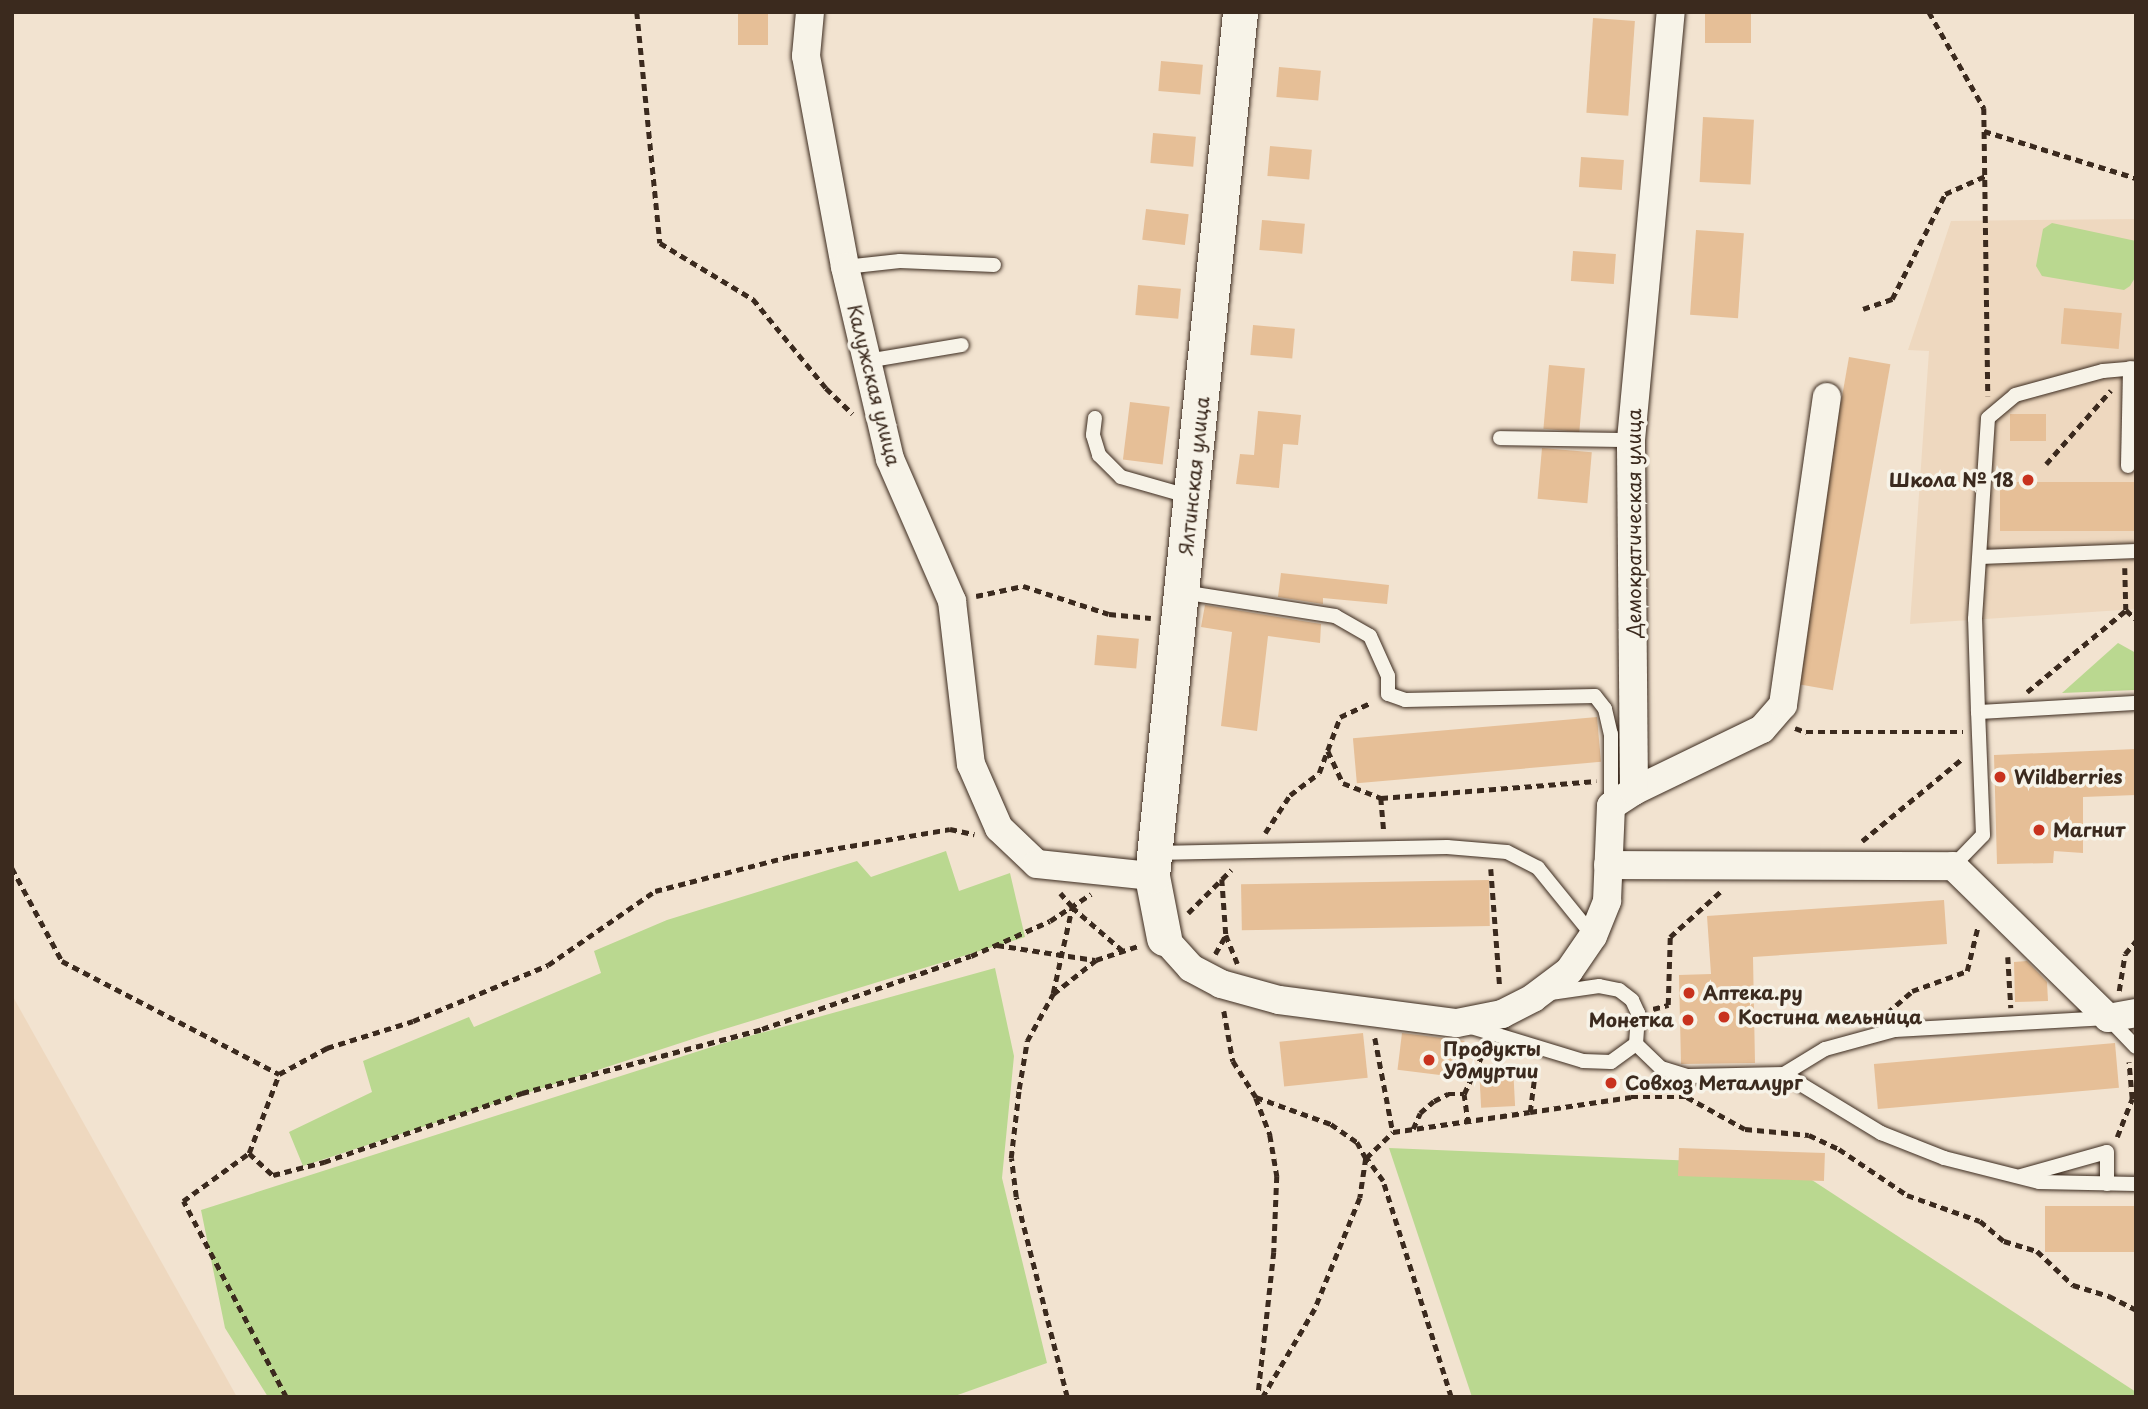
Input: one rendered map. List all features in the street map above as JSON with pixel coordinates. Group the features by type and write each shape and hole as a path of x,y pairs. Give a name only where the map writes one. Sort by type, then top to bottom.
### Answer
{"street":[{"name":"Калужская улица","path":"810,12 806,56 845,267 886,445 952,601 971,765 999,828 1037,864"},
{"name":"Ялтинская улица","path":"1164,938 1144,867 1181,606 1240,12"},
{"name":"Демократическая улица","path":"1164,938 1191,968 1221,984 1279,1000 1457,1023 1497,1025 1569,971 1592,936 1607,901 1608,865 1619,792 1631,440 1671,12"},
{"path":"1619,792 1775,719 1783,705 1828,397"},
{"path":"1037,864 1144,867"},
{"path":"1608,865 1953,866 2108,1018 2133,1033"}],"lane":[{"path":"845,267 900,261 994,265"},
{"path":"867,361 962,345"},
{"path":"1953,866 1983,835 1975,619 1988,418 2015,395 2103,371 2133,368 2128,466"},
{"path":"1095,418 1099,456 1121,477 1192,497"},
{"path":"1500,438 1631,440"},
{"path":"1981,557 2130,551"},
{"path":"1181,606 1335,617 1370,636 1388,676 1388,694 1405,700 1595,696 1605,709 1611,733 1619,792"},
{"path":"1978,712 2136,703"},
{"path":"1144,867 1253,851 1385,849 1507,852 1538,868 1592,936"},
{"path":"1533,998 1599,986 1619,990 1632,1000 1638,1013 1636,1044 1661,1068 1688,1076 1784,1074 1825,1049 1895,1030 2012,1026 2108,1018"},
{"path":"1497,1025 1538,1049 1583,1061 1611,1062 1636,1044"},
{"path":"1784,1074 1881,1133 2013,1178 2136,1184"},
{"path":"2013,1178 2107,1152 2107,1184"}],"path":[{"path":"637,12 660,243 753,299 826,388 886,445"},
{"path":"1929,12 1984,107 1988,418"},
{"path":"1984,131 2136,178"},
{"path":"1863,309 1892,299 1945,194 1985,176"},
{"path":"2046,464 2133,368"},
{"path":"2004,711 2126,610 2130,551"},
{"path":"952,601 1023,586 1109,614 1181,606"},
{"path":"2126,610 2136,619"},
{"path":"1053,994 1096,960 1164,938 1222,878 1253,851 1290,795 1319,773 1340,717 1388,694"},
{"path":"1775,719 1806,733 1978,739"},
{"path":"1831,866 1978,739"},
{"path":"1327,750 1343,783 1381,798 1619,792"},
{"path":"1381,798 1385,849"},
{"path":"286,1397 183,1200 249,1153 279,1074 327,1048 413,1021 548,965 655,891 791,856 950,829 1012,841"},
{"path":"1468,1124 1464,1094 1497,1025 1489,851"},
{"path":"1037,864 1072,907 1124,951"},
{"path":"249,1153 273,1175 324,1162 522,1093 762,1029 996,945 1144,867"},
{"path":"1638,1013 1668,1005 1670,937 1748,867"},
{"path":"12,868 62,961 279,1074"},
{"path":"1222,878 1226,935 1249,990"},
{"path":"1871,1037 1878,1022 1912,991 1967,971 1986,898"},
{"path":"1067,1397 1016,1197 1011,1158 1027,1041 1053,994 1072,907"},
{"path":"2006,918 2012,1026"},
{"path":"2108,1018 2119,990 2125,954 2136,941"},
{"path":"996,945 1096,960"},
{"path":"1221,984 1233,1062 1256,1097 1270,1135 1277,1176 1270,1302 1260,1397"},
{"path":"1370,1013 1393,1132"},
{"path":"2107,1152 2122,1131 2132,1099 2133,1033"},
{"path":"1530,1112 1538,1049"},
{"path":"1413,1129 1420,1113 1434,1101 1448,1094 1464,1094"},
{"path":"1256,1097 1331,1124 1357,1142 1383,1181 1451,1397"},
{"path":"1260,1397 1315,1309 1360,1198 1366,1158 1393,1132 1468,1124 1631,1097 1687,1097 1745,1129 1809,1135 1839,1149 1907,1195 1980,1221 2004,1241 2037,1251 2073,1285 2109,1296 2136,1310"},
{"path":"2127,1114 2136,1111"},
{"path":"2129,1308 2136,1316"}],"shaded area":[{"name":"Школа № 18","path":"2136,219 2136,609 1910,624 1929,351 1908,350 1951,221"},
{"path":"12,995 237,1397 12,1397"}],"green space":[{"path":"2052,223 2136,241 2136,276 2130,286 2124,290 2042,276 2036,266 2043,229"},
{"path":"2118,643 2136,653 2136,690 2062,693"},
{"path":"946,851 959,891 1010,873 1025,937 705,1035 303,1166 289,1132 372,1092 363,1061 469,1017 474,1027 601,973 594,951 667,920 857,861 871,877"},
{"path":"995,968 1014,1056 1002,1178 1047,1363 952,1397 268,1397 225,1328 201,1210 721,1044"},
{"path":"1389,1148 1789,1165 2136,1392 2136,1397 1472,1397"}],"building":[{"path":"738,12 768,12 768,45 738,45"},
{"path":"1705,12 1751,12 1751,43 1705,43"},
{"path":"1593,18 1635,21 1628,116 1586,113"},
{"path":"1161,61 1203,65 1200,95 1158,91"},
{"path":"1279,67 1321,71 1318,101 1276,97"},
{"path":"1703,117 1754,120 1751,185 1700,182"},
{"path":"1153,133 1196,137 1193,167 1150,163"},
{"path":"1270,146 1312,150 1309,180 1267,176"},
{"path":"1581,157 1624,160 1622,190 1579,187"},
{"path":"1146,209 1189,214 1185,245 1142,240"},
{"path":"1262,220 1305,224 1302,254 1259,250"},
{"path":"1696,230 1744,233 1738,318 1690,315"},
{"path":"1573,251 1616,254 1614,284 1571,281"},
{"path":"1138,285 1181,289 1178,319 1135,315"},
{"path":"2064,308 2122,313 2119,349 2061,344"},
{"path":"1253,325 1295,329 1292,359 1250,355"},
{"path":"1849,357 1890,364 1833,690 1792,683"},
{"path":"1549,365 1585,368 1579,432 1543,429"},
{"path":"1130,402 1170,407 1163,464 1123,460"},
{"path":"1258,411 1301,415 1298,445 1283,444 1279,488 1236,484 1240,454 1254,455"},
{"path":"2010,414 2046,414 2046,441 2010,441"},
{"path":"1542,448 1592,452 1587,503 1538,499"},
{"path":"2000,482 2136,482 2136,531 2000,531"},
{"path":"1281,573 1389,585 1387,604 1323,598 1323,604 1278,597"},
{"path":"1205,605 1321,624 1320,643 1268,636 1257,731 1221,726 1232,632 1201,627"},
{"path":"1097,635 1139,639 1136,669 1094,665"},
{"path":"1597,717 1601,762 1357,783 1353,738"},
{"path":"2136,749 2136,795 2083,797 2083,853 2054,851 2053,863 1997,864 1994,755"},
{"path":"1489,880 1490,926 1242,930 1241,884"},
{"path":"1944,900 1947,944 1753,957 1755,1063 1681,1064 1679,975 1711,974 1707,916"},
{"path":"2027,961 2047,982 2048,1001 2015,1002 2014,962"},
{"path":"1363,1033 1368,1078 1284,1087 1279,1042"},
{"name":"Продукты Удмуртии","path":"1402,1033 1465,1041 1460,1077 1397,1070"},
{"path":"2115,1043 2119,1088 1878,1109 1874,1064"},
{"path":"1513,1066 1515,1106 1481,1108 1479,1068"},
{"path":"1679,1148 1825,1153 1824,1181 1678,1176"},
{"path":"2045,1206 2136,1206 2136,1252 2045,1252"}],"place":[{"name":"Школа № 18","path":"2028,480"},
{"name":"Wildberries","path":"2000,777"},
{"name":"Магнит","path":"2039,830"},
{"name":"Аптека.ру","path":"1689,993"},
{"name":"Костина мельница","path":"1724,1017"},
{"name":"Монетка","path":"1688,1020"},
{"name":"Продукты Удмуртии","path":"1429,1060"},
{"name":"Совхоз Металлург","path":"1611,1083"}]}
